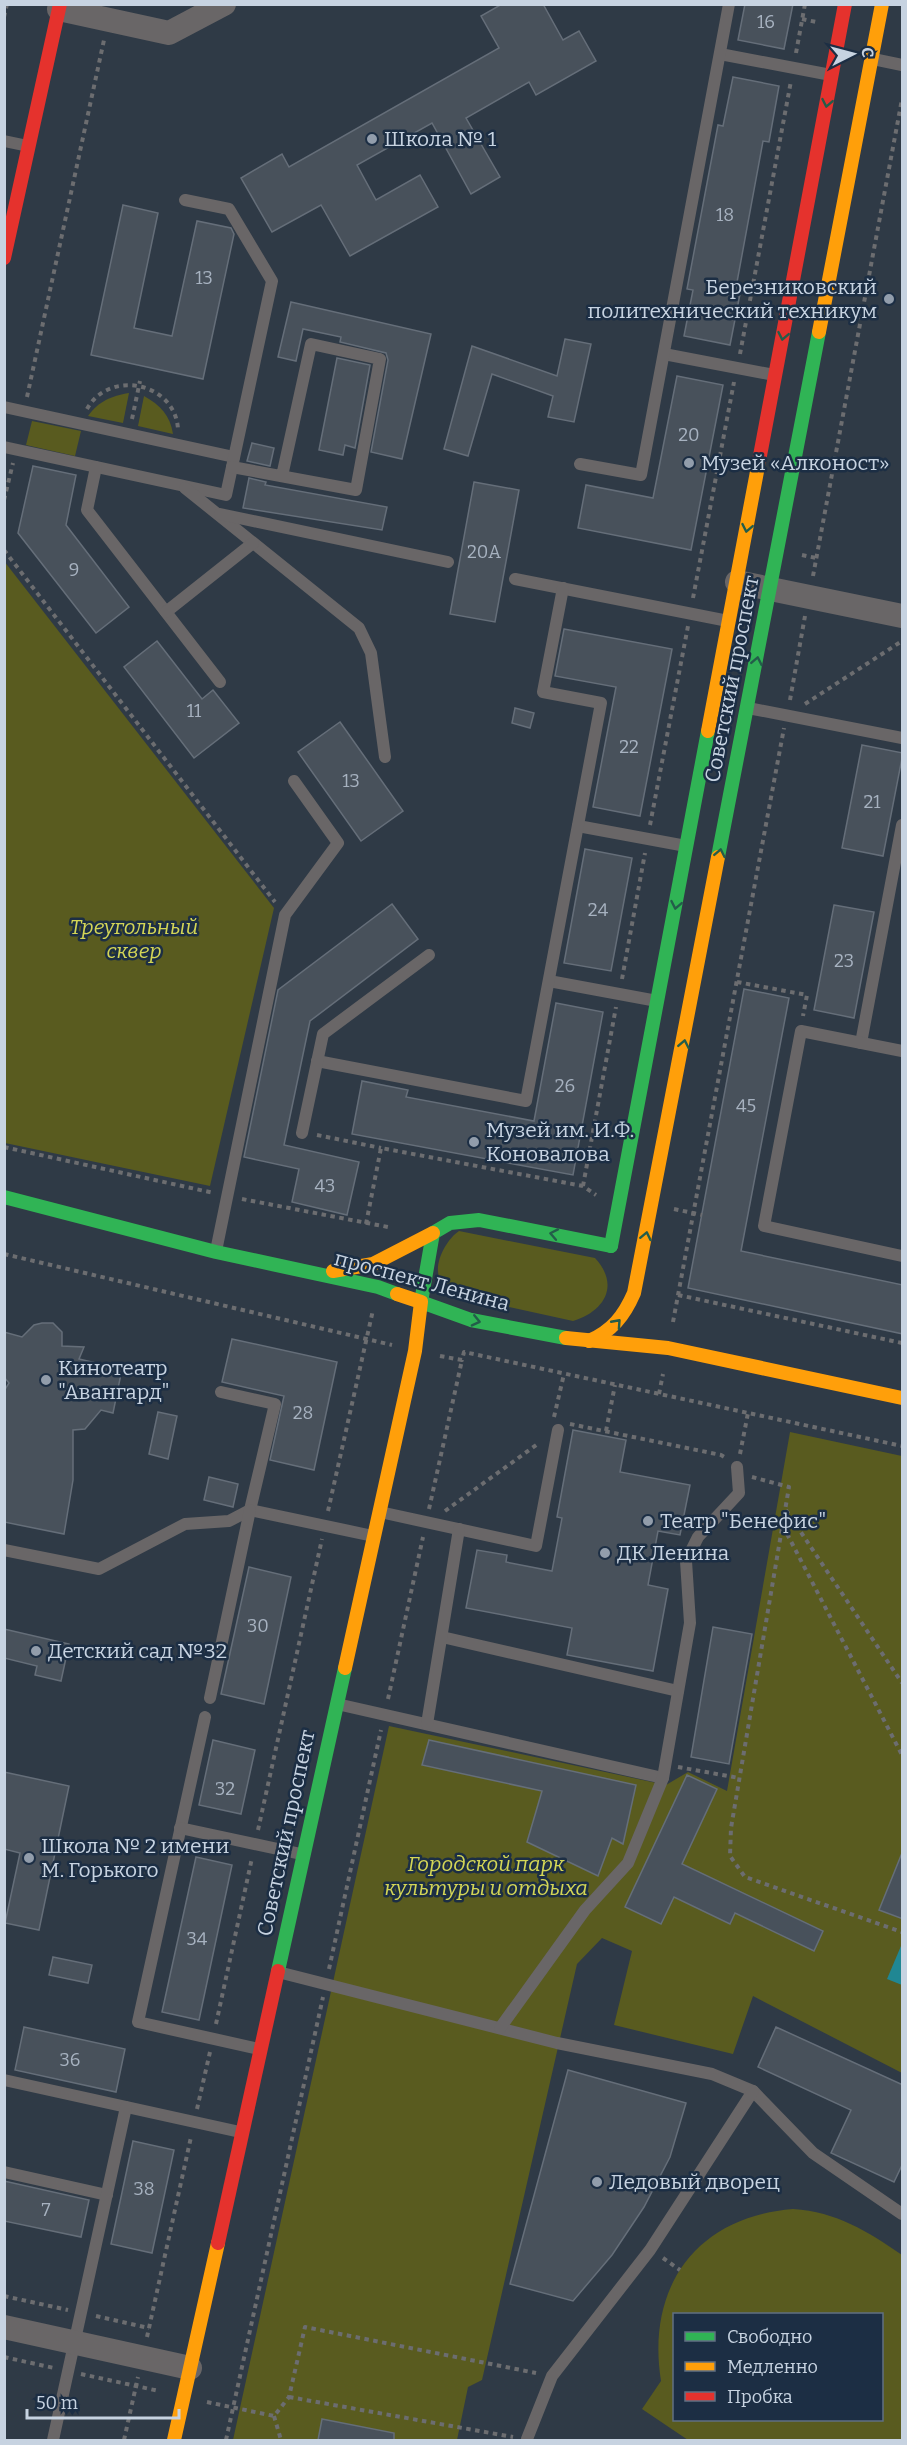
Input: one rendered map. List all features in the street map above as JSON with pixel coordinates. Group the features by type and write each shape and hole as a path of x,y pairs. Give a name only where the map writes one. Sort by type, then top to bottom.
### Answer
{"main road":[{"name":"Советский проспект","path":"611,1246 845,4"},
{"name":"Советский проспект","path":"589,1341 603,1336 614,1327 625,1314 634,1293 882,4"},
{"path":"4,258 59,7"},
{"name":"проспект Ленина","path":"4,1197 216,1252 378,1287 471,1320 589,1341 668,1348 903,1398"},
{"name":"проспект Ленина","path":"307,1272 360,1269 382,1262 450,1223 479,1220 611,1246"},
{"name":"Советский проспект","path":"174,2440 415,1351 425,1268 434,1233"},
{"path":"611,1246 640,1310"},
{"path":"648,1328 654,1337 668,1348"}],"street":[{"path":"59,7 169,33 224,4"},
{"path":"737,582 903,616"},
{"path":"4,2327 190,2368"}],"lane":[{"path":"580,464 641,475 729,4"},
{"path":"720,54 832,76"},
{"path":"871,59 903,65"},
{"path":"4,141 29,146"},
{"path":"10,448 226,495 272,281 229,209 185,200"},
{"path":"4,407 177,444 282,476 356,490 380,359 312,344 282,476"},
{"path":"663,354 776,375"},
{"path":"96,467 87,510 220,682"},
{"path":"182,485 359,628 371,653 385,757"},
{"path":"216,513 448,561"},
{"path":"165,612 253,543"},
{"path":"515,579 729,622"},
{"path":"317,1061 526,1101 602,703 543,692 563,588"},
{"path":"748,708 903,738"},
{"path":"216,1252 285,915 338,843 294,781"},
{"path":"861,1043 903,825"},
{"path":"578,826 687,846"},
{"path":"302,1133 323,1034 429,955"},
{"path":"549,981 658,1002"},
{"path":"903,1051 801,1031 764,1226 903,1256"},
{"path":"210,1698 275,1404 221,1392"},
{"path":"379,1512 427,1520 536,1546 554,1432"},
{"path":"500,2028 585,1910 628,1863 663,1778 666,1765 690,1623 686,1561 698,1537 739,1493 737,1467"},
{"path":"4,1550 99,1569 185,1524 229,1521 250,1510 374,1537"},
{"path":"427,1724 459,1529"},
{"path":"442,1637 678,1691"},
{"path":"336,1704 663,1778"},
{"path":"205,1717 138,2022 260,2049"},
{"path":"180,1828 302,1855"},
{"path":"277,1971 557,2043 712,2074 753,2091 813,2153 903,2214"},
{"path":"4,2080 242,2132"},
{"path":"527,2439 552,2376 650,2250 753,2091"},
{"path":"53,2440 126,2107"},
{"path":"4,2172 107,2195"}],"path":[{"path":"4,17 7,4"},
{"path":"302,1133 583,1186 805,4"},
{"path":"24,411 108,20"},
{"path":"659,1394 903,99"},
{"path":"80,423 88,406 102,392 120,385 139,383 158,393 171,407 178,425 177,444"},
{"path":"128,434 139,383"},
{"path":"4,500 10,448"},
{"path":"4,550 285,915"},
{"path":"787,716 903,641"},
{"path":"737,982 807,995"},
{"path":"4,1148 228,1196 389,1227 382,1262"},
{"path":"366,1224 381,1148"},
{"path":"4,1254 415,1351 462,1360"},
{"path":"124,2440 378,1287"},
{"path":"678,1295 903,1343"},
{"path":"226,2440 464,1352 903,1446"},
{"path":"554,1432 564,1374"},
{"path":"606,1431 615,1385"},
{"path":"737,1467 748,1413"},
{"path":"427,1520 435,1518 567,1423 722,1455 754,1478 789,1487 730,1828 730,1856 745,1877 903,1932"},
{"path":"785,1509 903,1683"},
{"path":"783,1526 903,1755"},
{"path":"666,1765 739,1778"},
{"path":"274,2416 289,2397 305,2327 552,2376"},
{"path":"4,2357 274,2416"},
{"path":"289,2397 527,2439"},
{"path":"274,2416 281,2440"}],"green space":[{"path":"129,393 123,423 88,416 106,400"},
{"path":"144,396 163,411 173,434 138,426"},
{"path":"32,421 81,431 75,456 26,445"},
{"name":"Треугольный сквер","path":"4,561 274,908 210,1186 5,1143"},
{"path":"459,1231 595,1258 607,1278 605,1296 601,1304 593,1311 573,1321 450,1294 439,1277 438,1265 446,1245"},
{"name":"Городской парк культуры и отдыха","path":"790,1432 902,1456 902,2073 753,1996 733,2054 614,2025 632,1951 602,1938 577,1964 482,2380 468,2387 457,2440 233,2440 389,1726 666,1785 688,1772 727,1791"},
{"path":"793,2209 809,2211 851,2224 902,2255 902,2440 688,2440 642,2409 661,2381 658,2347 662,2316 671,2287 685,2263 705,2242 729,2226 759,2215"}],"water":[{"path":"902,1947 902,1985 887,1979"}],"building":[{"name":"Школа № 1","path":"502,4 543,4 563,40 579,31 596,61 536,95 529,82 466,118 500,177 471,194 432,123 357,165 376,200 420,175 438,207 350,256 321,205 272,232 241,178 282,154 289,167 499,48 481,16"},
{"path":"745,4 793,4 784,49 738,40"},
{"path":"733,77 779,86 769,142 763,141 735,293 740,294 730,345 684,336 693,290 687,289 718,125 723,126"},
{"path":"123,205 158,213 134,328 172,336 197,221 231,228 234,234 203,379 91,355"},
{"path":"291,302 431,334 402,459 371,452 388,360 386,353 340,342 341,337 303,329 296,361 278,357"},
{"path":"565,339 591,344 574,422 548,417 553,396 492,374 468,456 444,449 472,346 557,376"},
{"path":"337,358 370,365 355,448 345,445 343,455 319,450"},
{"path":"677,376 723,385 691,550 578,528 586,485 653,498"},
{"path":"252,443 274,448 270,466 247,461"},
{"path":"33,466 76,475 66,525 129,607 96,633 18,533"},
{"path":"249,478 266,482 265,485 387,507 382,530 243,508"},
{"path":"474,482 519,490 495,622 450,614"},
{"path":"564,629 672,649 640,816 593,807 616,687 555,676"},
{"path":"157,641 202,699 213,690 239,723 194,758 124,667"},
{"path":"515,708 534,713 530,728 512,723"},
{"path":"340,722 403,811 361,841 298,752"},
{"path":"862,745 903,753 883,856 842,848"},
{"path":"585,849 632,858 611,971 564,963"},
{"path":"392,904 418,939 310,1021 284,1145 359,1162 347,1215 292,1202 299,1169 244,1157 278,990"},
{"path":"834,905 874,912 854,1018 814,1010"},
{"path":"744,989 789,998 741,1251 903,1285 903,1334 688,1288"},
{"path":"556,1003 603,1012 573,1175 352,1134 362,1081 408,1090 406,1097 534,1121"},
{"path":"53,1323 62,1332 62,1346 84,1347 79,1359 122,1369 113,1413 101,1410 85,1429 73,1430 73,1480 64,1534 4,1522 4,1391 9,1383 4,1377 4,1332 22,1337 34,1325"},
{"path":"232,1339 337,1362 314,1470 270,1460 284,1396 222,1382"},
{"path":"158,1412 177,1416 168,1459 149,1454"},
{"name":"ДК Ленина","path":"573,1430 626,1440 620,1472 690,1485 680,1535 658,1531 648,1585 668,1589 653,1671 567,1655 572,1628 466,1608 477,1550 507,1555 506,1562 552,1571 562,1518 557,1517"},
{"path":"209,1477 238,1484 233,1507 204,1500"},
{"path":"249,1567 291,1577 264,1704 221,1694"},
{"path":"713,1627 752,1634 729,1764 691,1757"},
{"name":"Детский сад №32","path":"4,1629 69,1644 61,1681 35,1675 37,1666 4,1658"},
{"path":"213,1740 255,1750 241,1814 199,1805"},
{"path":"429,1740 636,1785 623,1844 612,1838 598,1876 527,1842 542,1791 422,1765"},
{"name":"Школа № 2 имени М. Горького","path":"4,1772 69,1786 39,1930 5,1923 20,1853 4,1849"},
{"path":"687,1775 717,1789 682,1864 823,1931 814,1951 735,1913 730,1924 674,1897 661,1924 625,1907"},
{"path":"903,1853 903,1919 879,1910"},
{"path":"196,1857 232,1865 199,2020 162,2012"},
{"path":"53,1957 92,1965 88,1983 49,1975"},
{"path":"24,2027 125,2049 116,2092 15,2070"},
{"path":"776,2027 903,2085 903,2163 894,2182 831,2153 851,2110 758,2067"},
{"name":"Ледовый дворец","path":"568,2070 686,2103 670,2157 644,2207 612,2255 573,2301 510,2284"},
{"path":"133,2141 174,2150 152,2253 111,2244"},
{"path":"4,2181 89,2200 81,2237 4,2221"},
{"path":"322,2419 394,2433 394,2440 318,2440"}],"traffic: fast":[{"path":"718,857 819,332"},
{"path":"611,1246 708,731"},
{"path":"4,1197 216,1252 378,1287 397,1294"},
{"path":"566,1338 471,1320 421,1302 433,1233 450,1223 479,1220 611,1246"},
{"path":"278,1971 345,1668"}],"traffic: slow":[{"path":"819,332 882,4"},
{"path":"708,731 759,461"},
{"path":"589,1341 604,1333 616,1322 634,1293 718,857"},
{"path":"333,1271 373,1264 433,1233"},
{"path":"345,1668 415,1351 421,1302 397,1294"},
{"path":"566,1338 668,1348 902,1398"},
{"path":"174,2440 218,2243"}],"traffic: jam":[{"path":"4,258 60,4"},
{"path":"759,461 845,4"},
{"path":"218,2243 278,1971"}],"place":[{"name":"Школа № 1","path":"372,139"},
{"name":"Березниковский политехнический техникум","path":"889,299"},
{"name":"Музей «Алконост»","path":"689,463"},
{"name":"Музей им. И.Ф. Коновалова","path":"474,1142"},
{"name":"Кинотеатр \"Авангард\"","path":"46,1380"},
{"name":"Театр \"Бенефис\"","path":"648,1521"},
{"name":"ДК Ленина","path":"605,1553"},
{"name":"Детский сад №32","path":"36,1651"},
{"name":"Школа № 2 имени М. Горького","path":"29,1858"},
{"name":"Ледовый дворец","path":"597,2182"}]}
